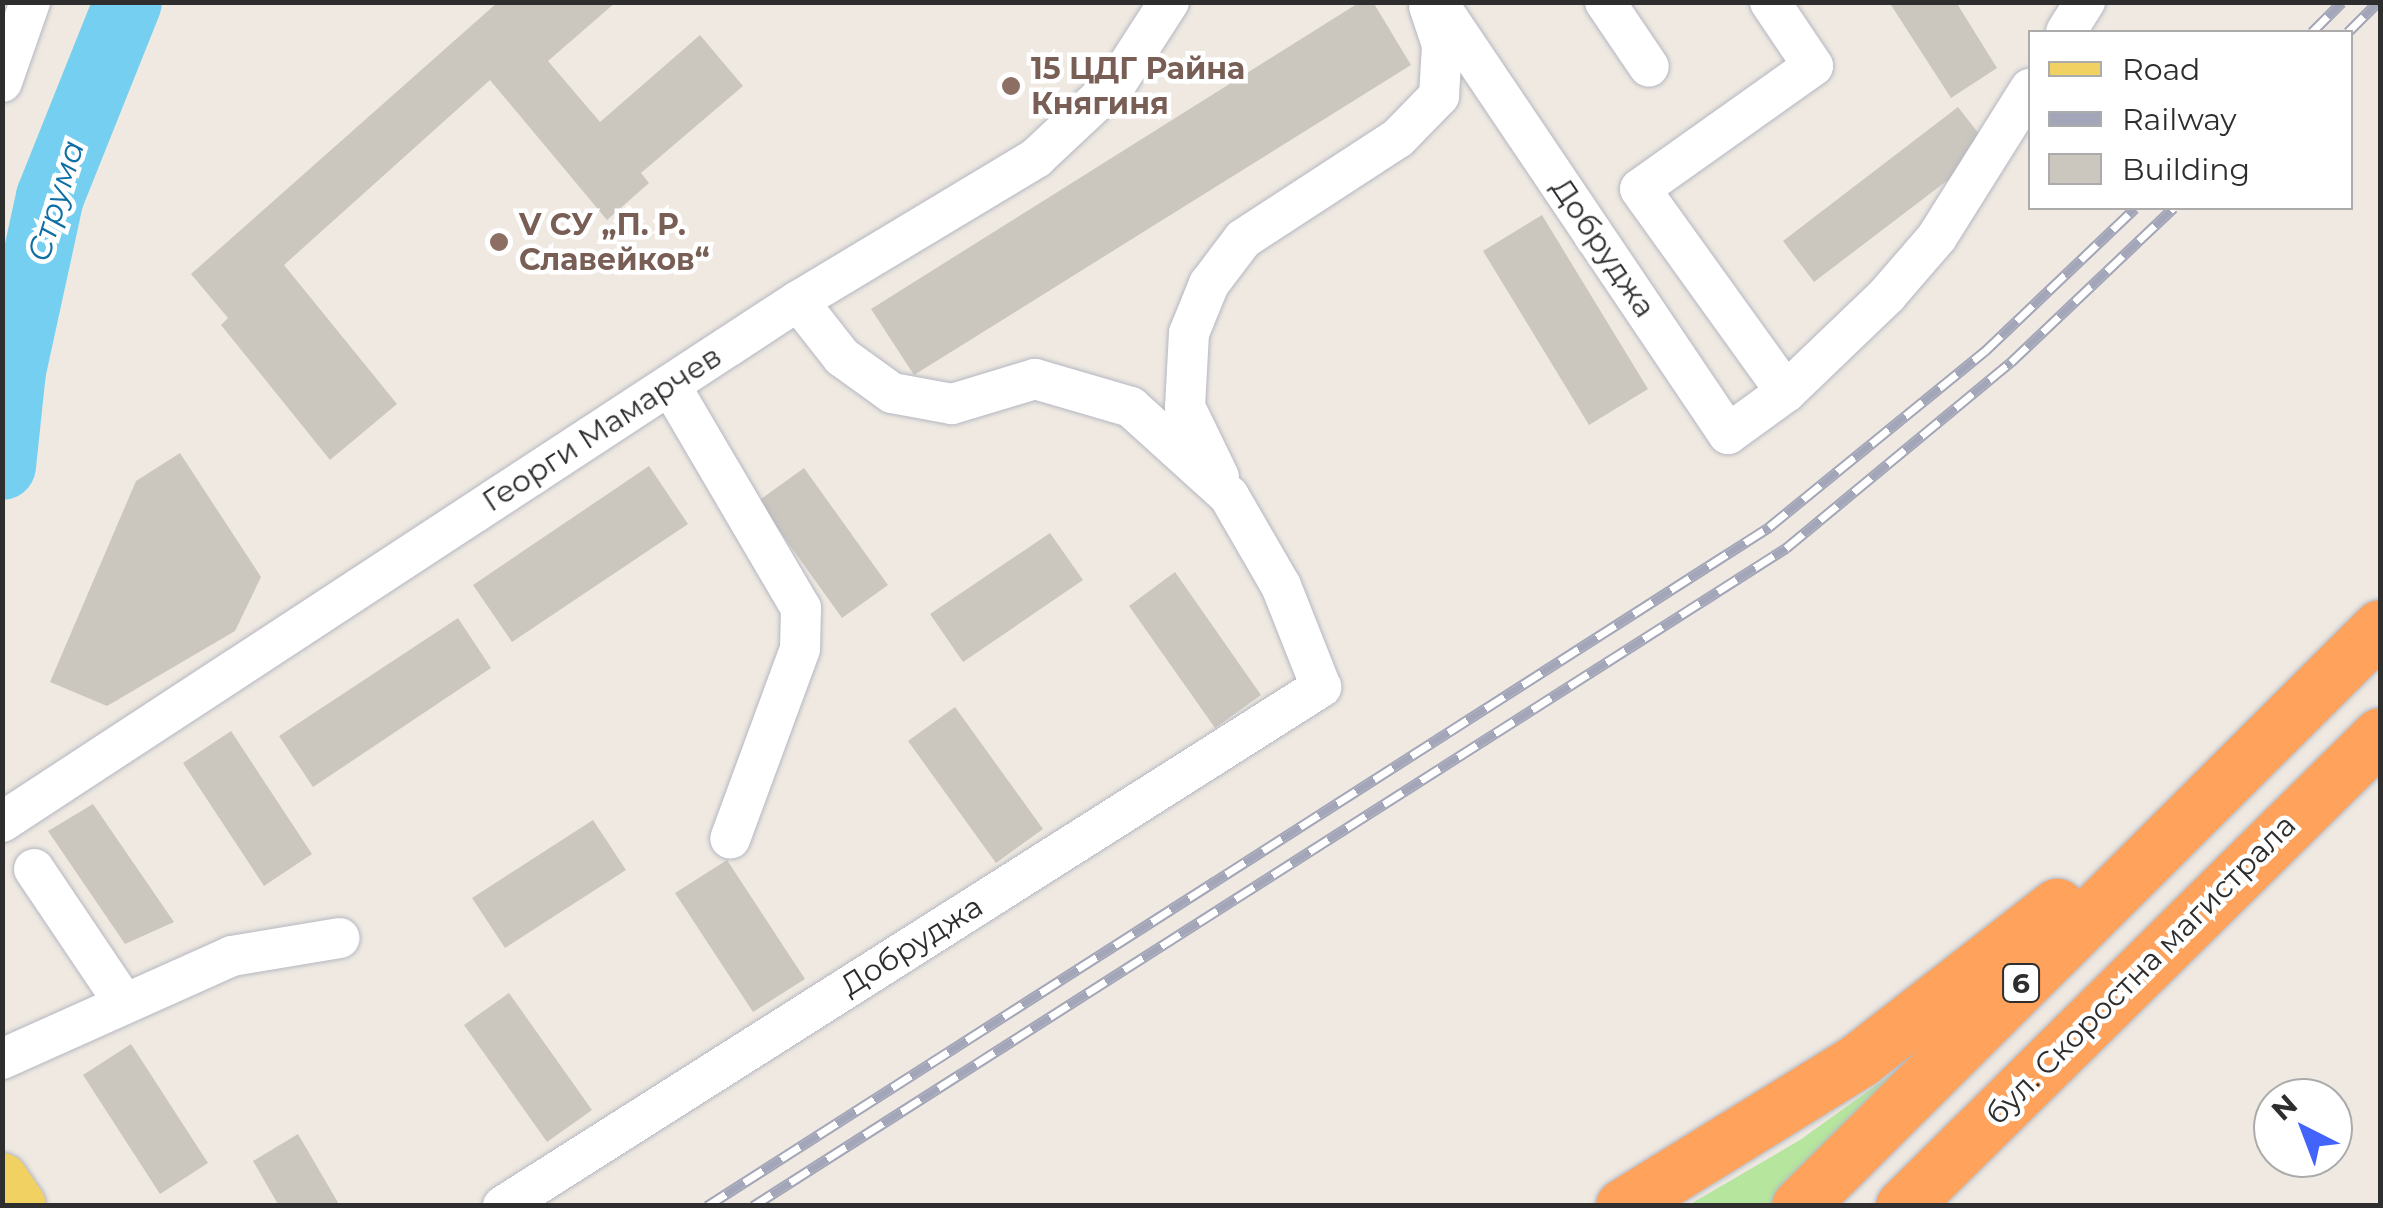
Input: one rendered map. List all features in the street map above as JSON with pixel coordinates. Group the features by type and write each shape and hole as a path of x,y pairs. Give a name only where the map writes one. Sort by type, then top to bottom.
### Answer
{"highway":[{"name":"6","path":"1799,1206 2380,627"},
{"name":"бул. Скоростна магистрала","path":"1903,1206 2380,734"},
{"path":"1623,1206 1859,1060 2246,762"},
{"path":"1947,1206 2043,1065"}],"main road":[{"path":"2,1179 20,1206"}],"street":[{"name":"Георги Мамарчев","path":"2,822 798,301 1036,158 1118,81 1169,2"},
{"path":"1229,496 1184,408 1189,334 1209,284 1243,239 1398,138 1439,96 1442,46 1428,2"},
{"name":"Добруджа","path":"1437,2 1728,434 1786,392 1936,237 2028,92"},
{"path":"1605,2 1649,67"},
{"path":"1770,2 1813,66 1640,188 1786,392"},
{"path":"2067,30 2085,2"},
{"path":"2,82 19,10"},
{"path":"798,301 842,357 892,393 952,404 1035,380 1079,386 1131,407 1229,496"},
{"path":"670,385 802,608 800,649 730,839"},
{"name":"Добруджа","path":"503,1206 1321,687 1282,586 1229,496"},
{"path":"34,868 122,1000"},
{"path":"2,1060 122,1000 232,956 339,938"}],"green space":[{"path":"1921,1053 1773,1205 1687,1206 1800,1140"}],"building":[{"path":"498,2 616,2 548,61 600,122 700,35 743,86 641,173 649,183 607,220 490,80 284,265 397,404 330,460 221,325 228,318 191,274"},
{"path":"1360,2 1373,2 1411,65 914,375 871,309"},
{"path":"1889,2 1956,2 1997,68 1951,98"},
{"path":"1958,107 1990,148 1814,282 1783,241"},
{"path":"1542,215 1648,389 1589,425 1483,251"},
{"path":"180,453 261,577 235,631 107,706 50,682 136,481"},
{"path":"649,466 688,524 512,642 473,585"},
{"path":"804,468 888,585 842,618 758,501"},
{"path":"1050,533 1083,580 963,662 930,614"},
{"path":"1175,572 1261,695 1215,728 1129,606"},
{"path":"458,618 491,668 313,787 279,736"},
{"path":"955,707 1043,829 996,863 908,741"},
{"path":"231,731 312,854 264,886 183,763"},
{"path":"93,804 174,922 125,944 48,831"},
{"path":"593,820 626,870 505,948 472,898"},
{"path":"727,860 805,979 753,1012 675,893"},
{"path":"509,993 592,1110 547,1142 464,1025"},
{"path":"131,1044 208,1163 160,1194 83,1075"},
{"path":"298,1134 340,1206 279,1206 253,1161"}],"waterway":[{"name":"Струма","path":"2,466 12,371 50,197 128,2"}],"railway":[{"path":"2314,30 2342,2"},
{"path":"2350,30 2378,2"},
{"path":"707,1206 1769,527 1985,351 2133,210"},
{"path":"753,1206 1786,548 2011,362 2171,210"}],"place":[{"name":"15 ЦДГ Райна Княгиня","path":"1011,86"},
{"name":"V СУ „П. Р. Славейков“","path":"499,242"}]}
